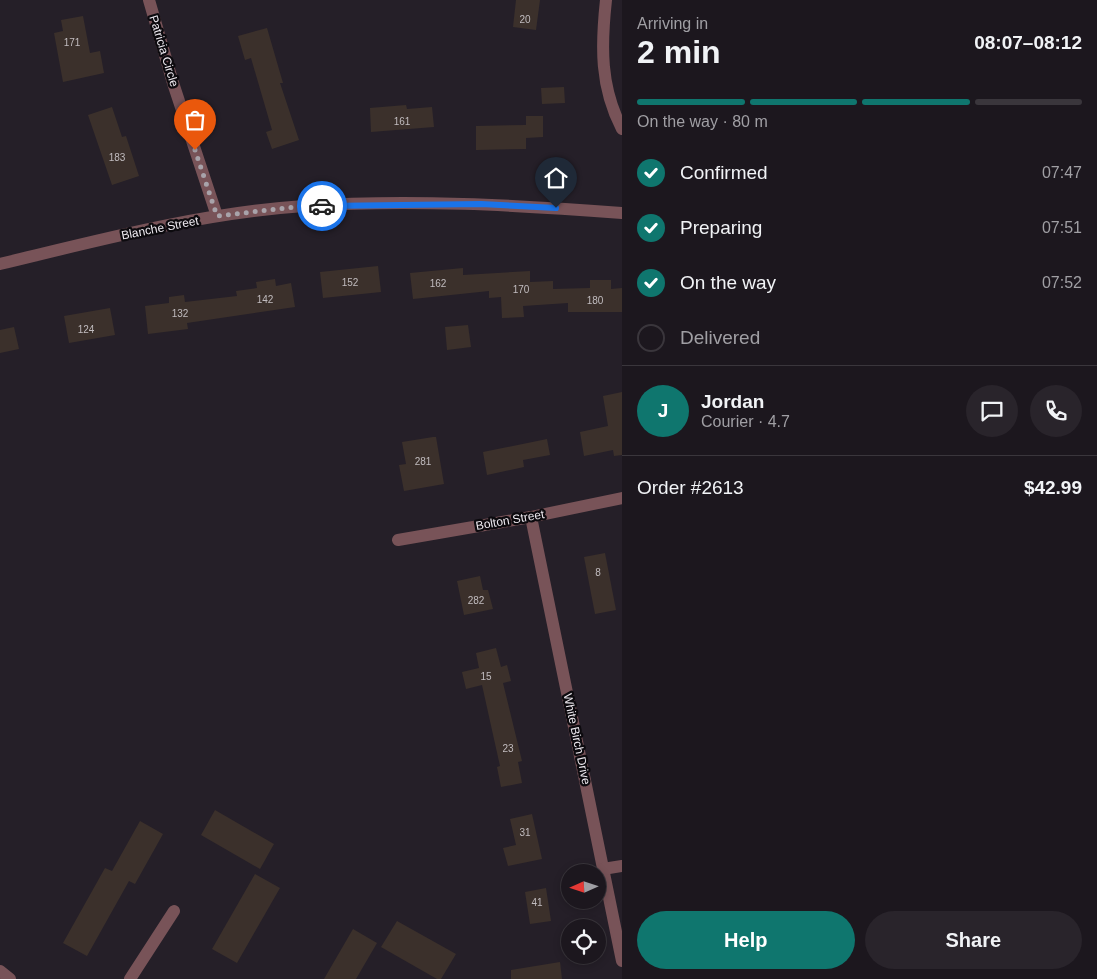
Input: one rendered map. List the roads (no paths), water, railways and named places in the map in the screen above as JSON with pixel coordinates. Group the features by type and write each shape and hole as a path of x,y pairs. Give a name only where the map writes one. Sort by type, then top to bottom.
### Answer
{"street":[{"name":"Patricia Circle","path":"149,0 217,216"},
{"path":"606,0 602,43 604,70 609,93 622,129"},
{"name":"Blanche Street","path":"0,264 112,237 217,216 304,206 481,204 622,213"},
{"name":"Bolton Street","path":"398,540 622,498"},
{"name":"White Birch Drive","path":"531,516 602,864"},
{"path":"606,869 622,866"},
{"name":"White Birch Drive","path":"606,884 622,961"},
{"path":"130,979 174,911"},
{"path":"0,971 10,979"}]}
